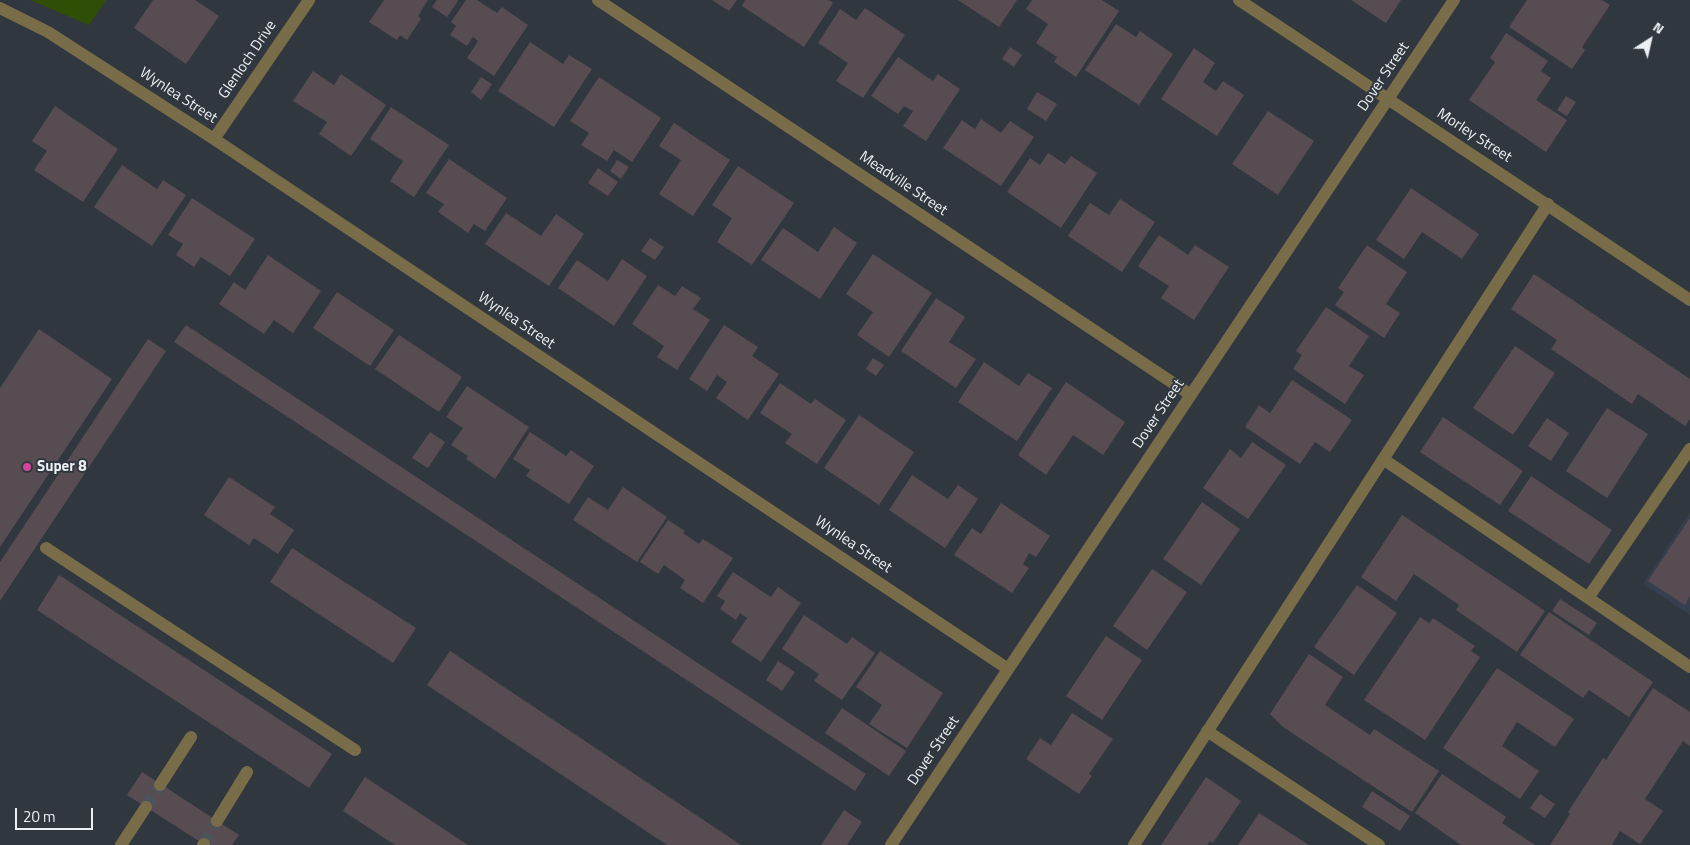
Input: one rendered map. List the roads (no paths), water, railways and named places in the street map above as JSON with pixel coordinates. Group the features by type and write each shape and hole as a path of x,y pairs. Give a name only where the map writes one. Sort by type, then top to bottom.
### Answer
{"street":[{"name":"Glenloch Drive","path":"214,139 309,0"},
{"name":"Meadville Street","path":"598,0 1191,395"},
{"name":"Morley Street","path":"1239,0 1690,300"},
{"name":"Dover Street","path":"891,845 1454,0"},
{"name":"Wynlea Street","path":"0,8 48,32 214,139 1008,669"},
{"path":"1134,845 1548,204"},
{"path":"1588,598 1690,449"},
{"path":"1383,459 1690,667"},
{"path":"46,548 355,750"},
{"path":"1207,731 1379,845"},
{"path":"160,785 192,737"},
{"path":"217,821 247,772"},
{"path":"123,844 146,806"}],"tunnel":[{"path":"146,807 160,785"},
{"path":"204,844 217,821"}],"place":[{"name":"Super 8","path":"27,467"}]}
